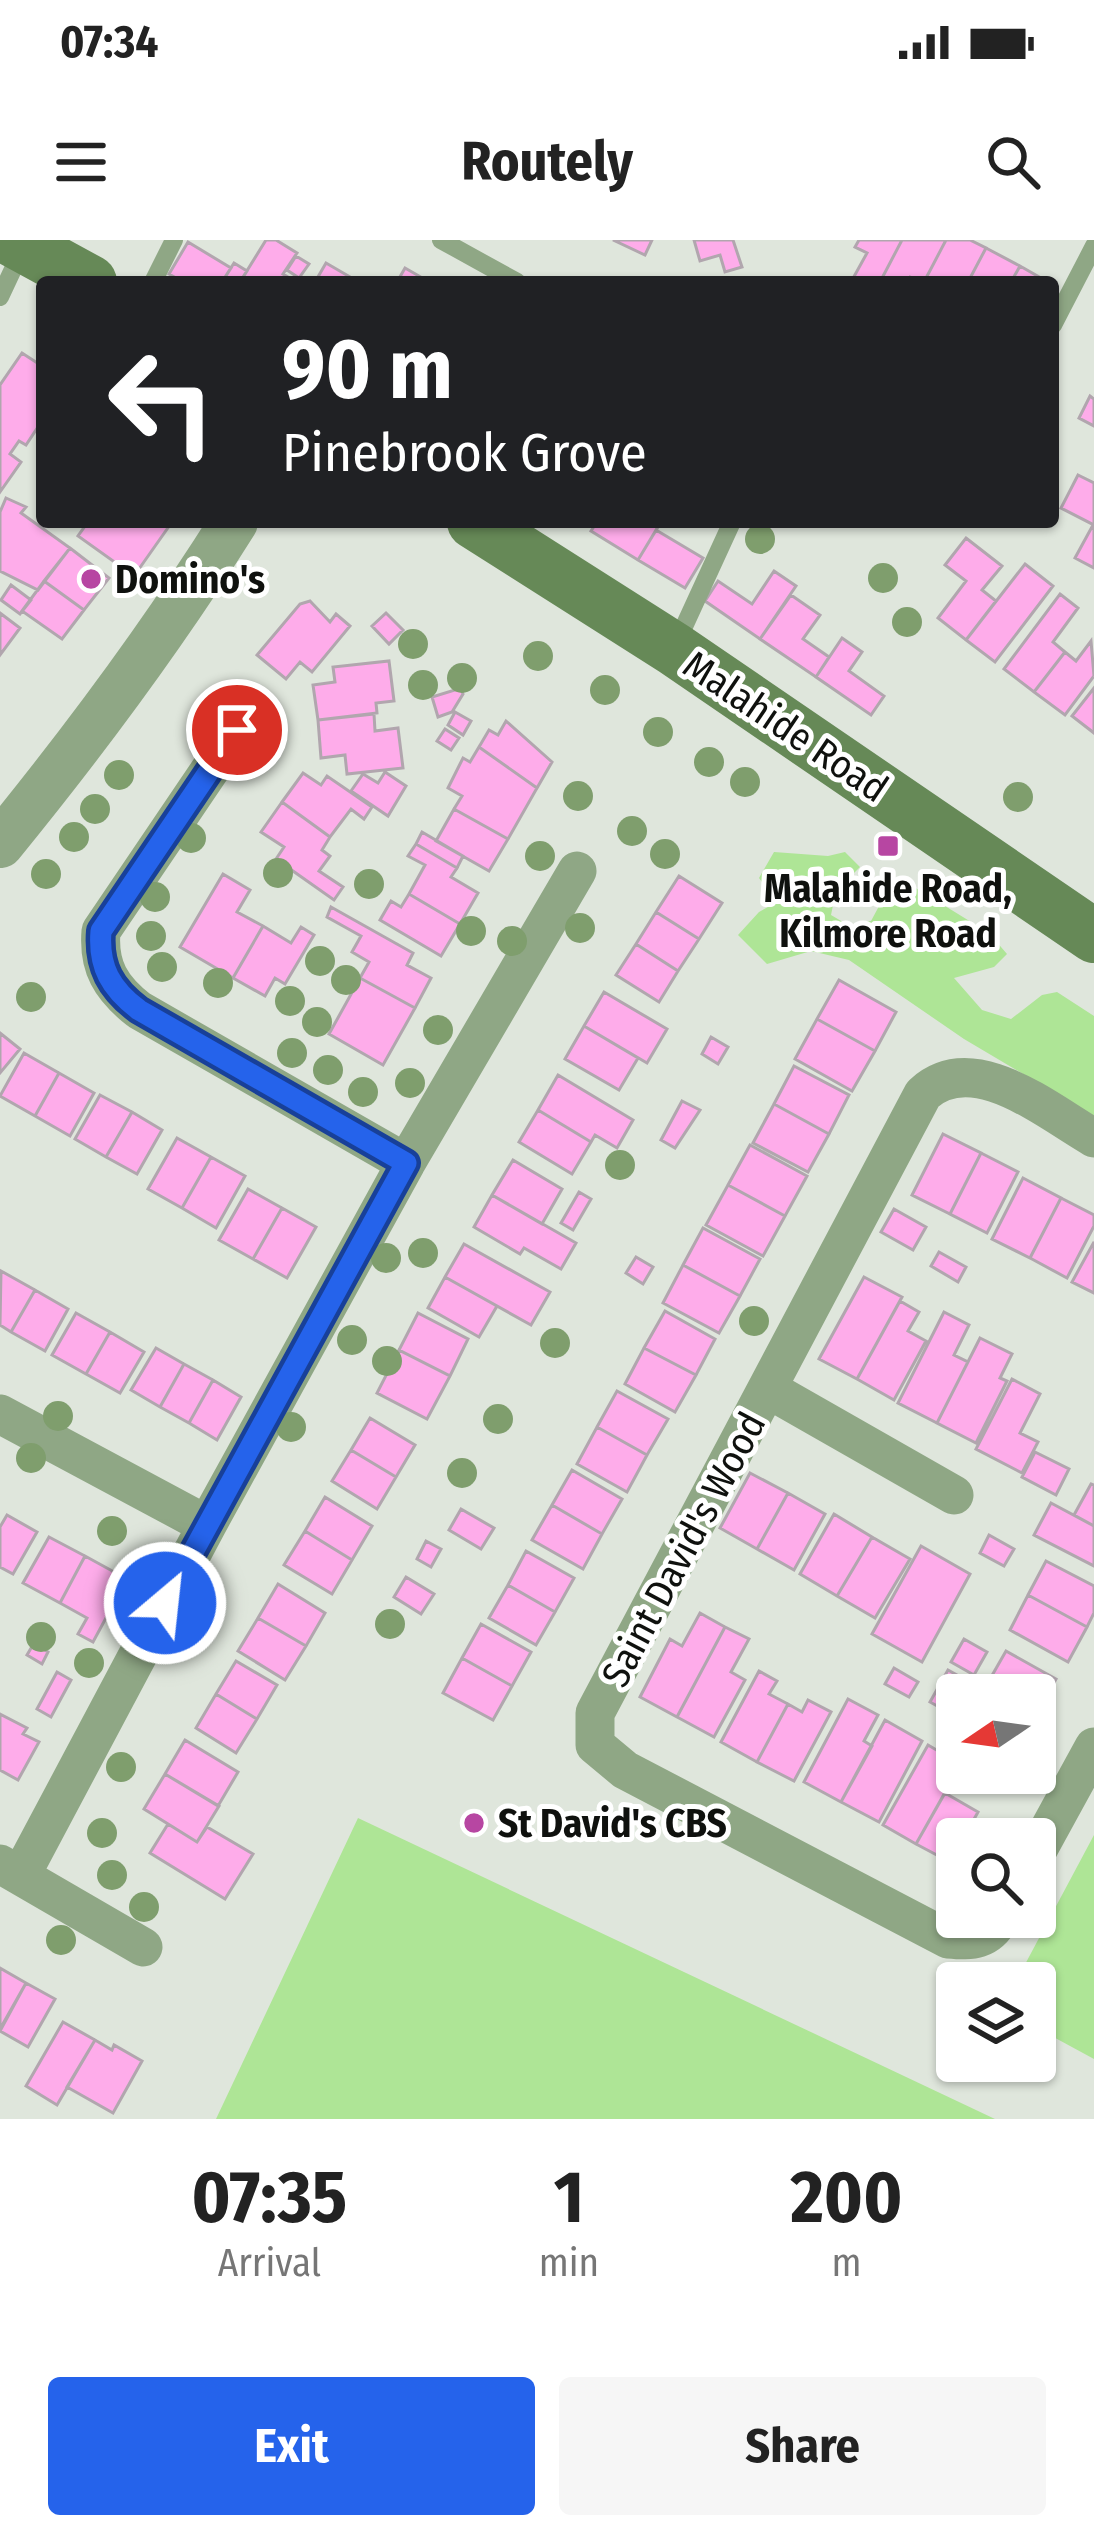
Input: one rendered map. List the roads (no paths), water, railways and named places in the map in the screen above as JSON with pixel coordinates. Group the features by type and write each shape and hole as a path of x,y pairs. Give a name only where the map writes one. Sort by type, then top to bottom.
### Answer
{"main road":[{"path":"19,243 79,276"},
{"name":"Malahide Road","path":"483,528 674,649 1094,936"}],"street":[{"path":"0,844 87,738 173,619 230,528"},
{"path":"237,730 101,931 103,967 117,993 139,1010 406,1163"},
{"path":"143,1946 10,1869 406,1163 577,871"},
{"name":"Saint David's Wood","path":"936,1933 626,1770 595,1745 595,1713 922,1094 937,1081 957,1076 998,1083 1094,1138"},
{"name":"Saint David's Wood","path":"768,1389 954,1495"},
{"path":"0,1414 207,1525"},
{"path":"1055,1818 1094,1747"},
{"name":"Saint David's Wood","path":"946,1938 980,1938"}],"lane":[{"path":"156,276 174,240"},
{"path":"441,240 506,276"},
{"path":"0,298 19,243"},
{"path":"1059,313 1094,246"},
{"path":"674,649 729,528"}],"place":[{"name":"Domino's","path":"91,579"},
{"name":"Malahide Road, Kilmore Road","path":"888,846"},
{"name":"St David's CBS","path":"474,1823"}]}
